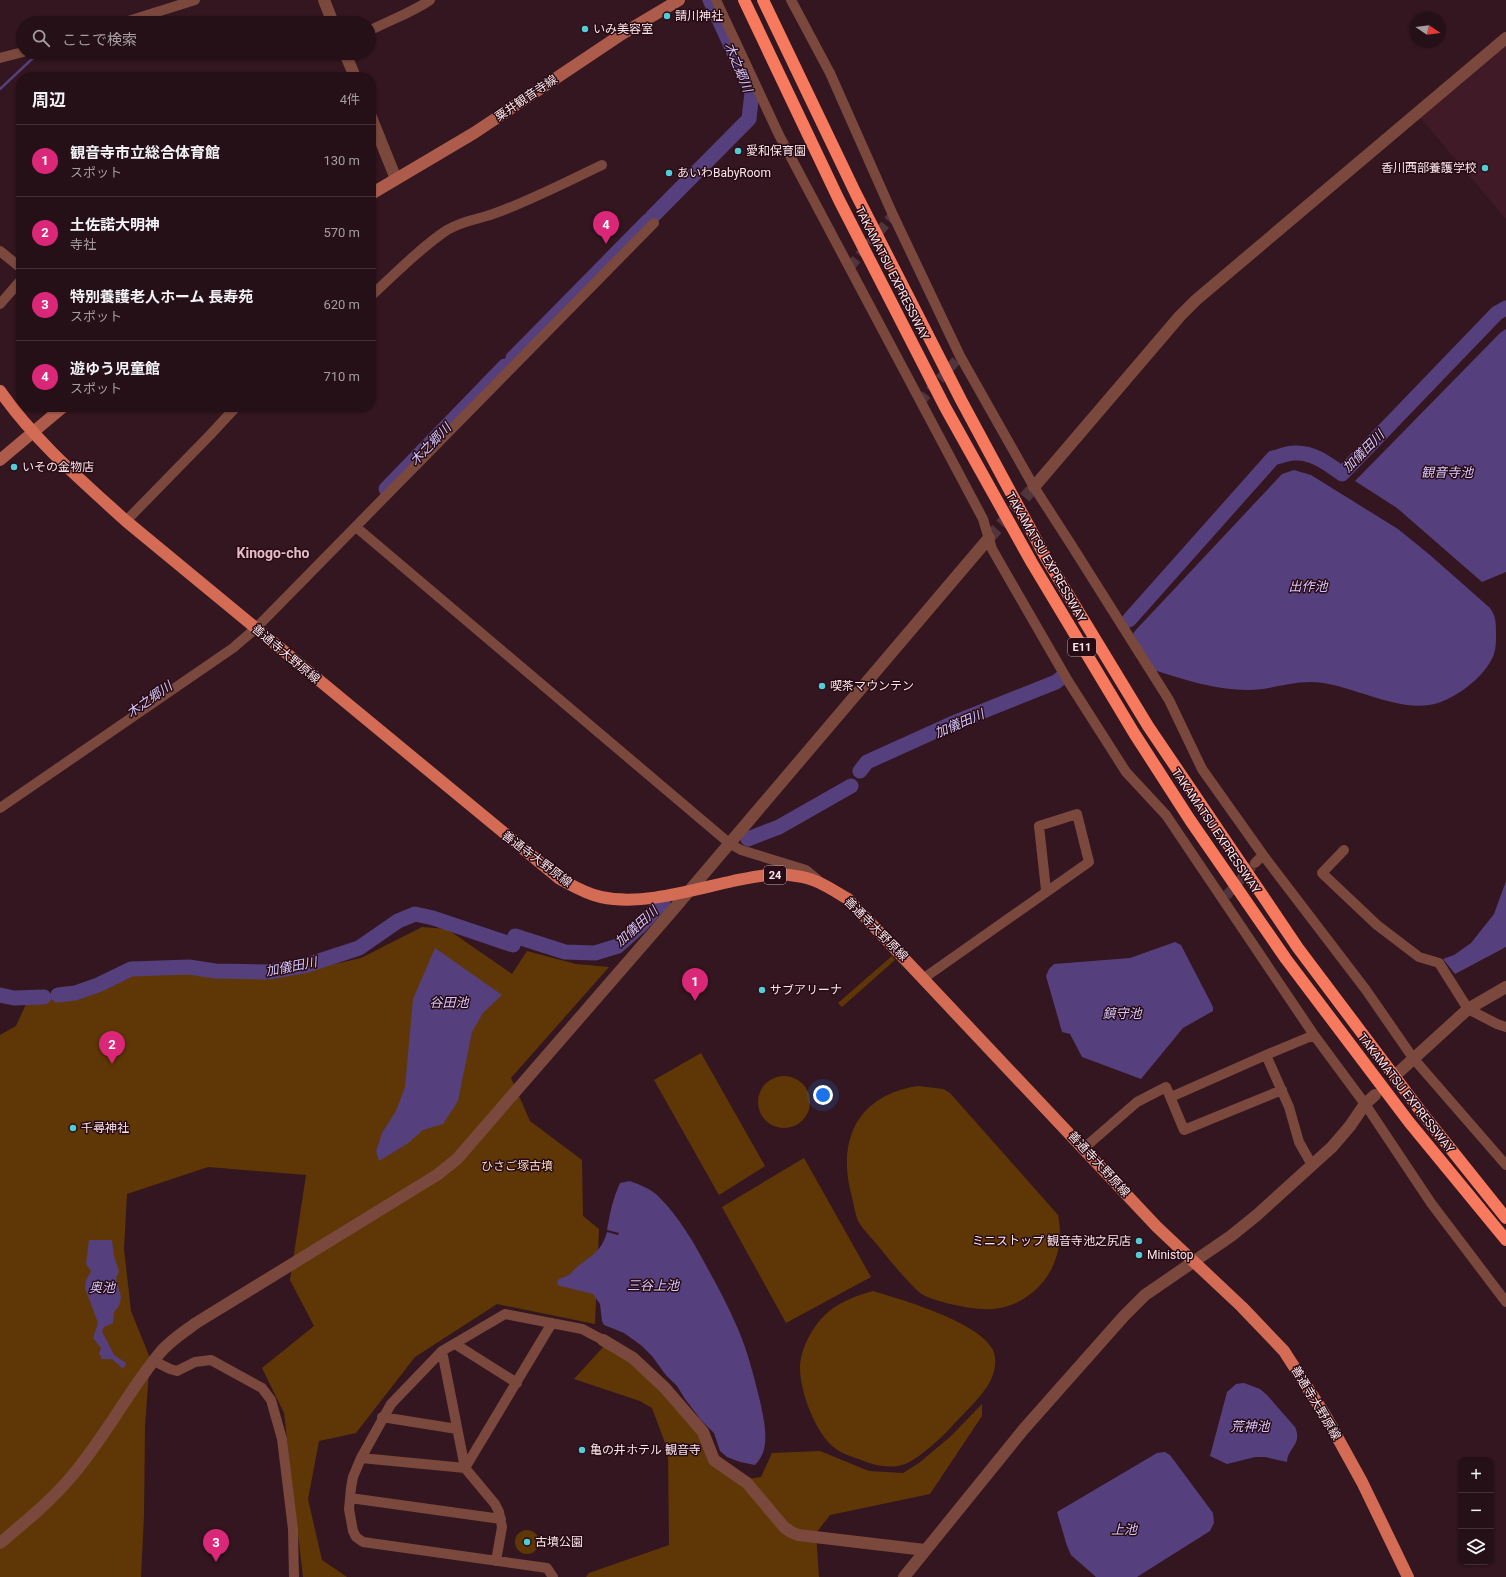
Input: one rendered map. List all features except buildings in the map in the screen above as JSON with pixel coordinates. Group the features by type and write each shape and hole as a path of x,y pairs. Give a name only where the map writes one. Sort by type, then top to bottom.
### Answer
{"highway":[{"name":"TAKAMATSU EXPRESSWAY","path":"744,0 839,200 945,408 1032,563 1134,733 1190,820 1286,959 1409,1122 1506,1240"},
{"name":"TAKAMATSU EXPRESSWAY","path":"763,0 856,194 961,400 1046,558 1148,726 1298,948 1422,1113 1506,1218"}],"main road":[{"name":"粟井観音寺線","path":"376,191 474,133 622,34 679,0"},
{"name":"善通寺大野原線","path":"0,391 16,410"},
{"name":"善通寺大野原線","path":"17,412 34,432 76,475 126,521 560,879 580,890 600,897 621,900 649,898 752,877 774,875 797,876 822,883 848,899 1157,1227 1248,1312 1284,1351 1324,1415 1362,1482 1408,1577"},
{"path":"0,460 57,412"}],"street":[{"path":"144,16 195,0"},
{"path":"324,0 330,16"},
{"path":"376,27 389,20 414,11 430,0"},
{"path":"716,0 779,135 983,519 992,549 1068,681 1126,772 1166,815 1224,898 1314,1035 1365,1104 1432,1203 1506,1302"},
{"path":"791,0 830,72 893,216 960,356 1034,487 1169,700 1202,768 1263,855 1366,990 1413,1058 1506,1165"},
{"path":"1034,487 1180,316 1196,300 1506,38"},
{"path":"0,58 16,54"},
{"path":"348,60 353,72"},
{"path":"376,129 396,179"},
{"path":"376,292 447,230 466,220 492,214 536,196 602,165"},
{"path":"0,808 233,648 256,628 654,223"},
{"path":"0,251 16,264"},
{"path":"0,304 16,286"},
{"path":"126,521 210,436 232,412"},
{"path":"356,527 729,843 741,850 806,870 822,883"},
{"path":"0,1543 48,1502 72,1477 160,1353 179,1335 196,1323 437,1175 457,1160 989,538"},
{"path":"924,978 1046,890 1089,862 1077,814 1039,826 1046,890"},
{"path":"1344,850 1322,873 1377,925 1419,957 1439,963 1468,1009 1506,1027"},
{"path":"1255,864 1263,855"},
{"path":"1400,1071 1468,1009 1506,987"},
{"path":"1171,1097 1314,1035"},
{"path":"1266,1055 1289,1107 1299,1142 1312,1165"},
{"path":"1084,1148 1137,1102 1166,1087 1184,1130 1282,1090"},
{"path":"904,1577 1023,1430 1124,1316 1145,1295 1231,1236 1257,1215 1332,1147 1350,1126 1365,1104 1375,1095"},
{"path":"552,1577 547,1568 363,1542 356,1538 353,1531 349,1509 353,1477 382,1417 391,1404 442,1351 505,1314 582,1329 633,1358 665,1388 703,1432 714,1460 747,1483 784,1527 791,1532 798,1535 925,1550"},
{"path":"465,1468 552,1324"},
{"path":"455,1344 517,1382"},
{"path":"442,1351 465,1468 496,1504 501,1519 502,1527 496,1561"},
{"path":"154,1361 176,1371 195,1362 210,1360 262,1388 272,1400 282,1439 294,1529 294,1577"},
{"path":"382,1417 457,1429"},
{"path":"361,1458 465,1468"},
{"path":"350,1498 501,1519"}],"shaded area":[{"name":"香川西部養護学校","path":"1506,44 1506,219 1420,117"}],"green space":[{"name":"ひさご塚古墳","path":"422,927 447,929 512,974 527,951 576,964 609,967 511,1078 530,1121 582,1160 583,1216 599,1229 595,1324 497,1304 415,1357 356,1433 319,1441 308,1499 322,1560 347,1577 303,1577 284,1413 262,1368 314,1326 290,1280 306,1175 208,1167 127,1194 124,1249 131,1311 150,1358 145,1426 144,1515 141,1577 0,1577 0,1035 16,1026 27,1002 93,990 127,976 170,972 274,978 361,958"},
{"path":"892,956 895,960 842,1007 838,1003"},
{"path":"701,1053 765,1166 719,1195 654,1080"},
{"path":"779,1076 789,1076 803,1083 810,1097 810,1107 803,1121 789,1128 779,1128 769,1124 762,1117 758,1107 758,1097 762,1087 769,1080"},
{"path":"918,1086 943,1089 950,1093 1058,1215 1060,1226 1059,1247 1053,1267 1041,1284 1033,1292 1013,1304 993,1309 983,1309 950,1304 934,1300 926,1296 919,1292 904,1276 858,1221 848,1177 847,1157 850,1140 856,1124 866,1110 880,1099 897,1091"},
{"path":"804,1158 871,1277 786,1323 722,1207"},
{"path":"873,1291 920,1306 957,1321 973,1330 985,1340 993,1350 995,1357 995,1367 992,1377 974,1403 943,1436 923,1453 910,1462 899,1466 878,1465 848,1455 836,1449 822,1434 810,1412 801,1378 800,1361 804,1348 814,1328 828,1312 840,1304"},
{"path":"605,1345 630,1362 659,1387 697,1431 712,1464 742,1480 761,1477 772,1453 820,1451 869,1471 903,1473 919,1463 950,1437 982,1404 982,1416 930,1494 830,1515 816,1533 819,1577 586,1577 589,1573 669,1545 668,1451 652,1408 640,1401 574,1379"},
{"name":"古墳公園","path":"527,1530 535,1534 539,1542 535,1550 527,1554 519,1550 515,1542 519,1534"}],"water":[{"name":"観音寺池","path":"1506,329 1506,572 1482,582 1397,508 1355,481 1500,333"},
{"name":"出作池","path":"1294,470 1311,475 1398,529 1490,608 1495,617 1496,623 1496,642 1494,654 1484,671 1458,694 1438,703 1416,706 1390,702 1349,689 1323,683 1303,682 1258,690 1236,690 1200,684 1154,670 1133,635 1134,632 1282,474"},
{"path":"1506,881 1506,947 1455,974 1443,959 1454,955 1471,943 1494,914"},
{"name":"鎮守池","path":"1175,942 1181,945 1213,1007 1213,1011 1183,1028 1141,1079 1082,1057 1070,1034 1062,1032 1046,976 1049,969 1054,964 1130,958"},
{"name":"谷田池","path":"435,948 502,995 483,1013 472,1032 458,1101 443,1124 423,1130 407,1144 379,1161 376,1151 382,1133 396,1111 405,1087 413,999"},
{"name":"三谷上池","path":"630,1181 656,1194 680,1222 703,1259 735,1321 750,1365 765,1426 764,1451 755,1465 740,1462 727,1457 720,1451 714,1433 701,1420 677,1386 665,1374 652,1356 642,1346 624,1333 604,1325 602,1321 600,1304 593,1294 557,1285 558,1280 569,1275 599,1249 607,1232 618,1235 619,1233 607,1230 615,1194 620,1183"},
{"name":"奥池","path":"89,1240 112,1240 114,1256 119,1271 116,1278 121,1297 119,1306 114,1312 113,1323 104,1327 102,1331 114,1355 126,1363 123,1369 112,1359 102,1359 99,1354 101,1348 93,1338 98,1323 85,1288 86,1280 91,1271 86,1264"},
{"name":"荒神池","path":"1244,1383 1260,1389 1267,1395 1295,1427 1297,1438 1289,1453 1287,1462 1265,1457 1255,1457 1227,1464 1210,1456 1227,1392 1236,1384"},
{"name":"上池","path":"1165,1452 1170,1455 1213,1513 1214,1523 1210,1531 1137,1577 1096,1577 1071,1555 1057,1512 1157,1453"}],"waterway":[{"name":"木之郷川","path":"652,217 749,119 752,92 710,0"},
{"path":"18,72 31,60"},
{"path":"0,89 16,74"},
{"name":"木之郷川","path":"513,358 648,221"},
{"name":"加儀田川","path":"1129,620 1273,458 1291,453 1307,454 1325,462 1342,474 1497,313 1506,308"},
{"name":"木之郷川","path":"386,489 505,366"},
{"name":"加儀田川","path":"860,771 867,762 951,724 1056,682 1061,678"},
{"name":"加儀田川","path":"748,839 779,827 851,786"},
{"name":"加儀田川","path":"515,936 565,952 595,953 618,946 663,902"},
{"name":"加儀田川","path":"58,995 75,993 98,985 131,969 189,967 215,971 269,972 307,965 359,948 398,921 415,914 433,918 513,945"},
{"name":"加儀田川","path":"0,995 14,998 44,997"}],"tunnel":[{"path":"850,267 893,215"},
{"path":"920,402 960,356"},
{"path":"989,538 1034,487"},
{"path":"1226,896 1255,863"}],"place":[{"name":"請川神社","path":"667,16"},
{"name":"いみ美容室","path":"585,29"},
{"name":"愛和保育園","path":"738,151"},
{"name":"香川西部養護学校","path":"1485,168"},
{"name":"あいわBabyRoom","path":"669,173"},
{"name":"遊ゆう児童館","path":"606,244"},
{"name":"いその金物店","path":"14,467"},
{"name":"喫茶マウンテン","path":"822,686"},
{"name":"サブアリーナ","path":"762,990"},
{"name":"観音寺市立総合体育館","path":"695,1001"},
{"name":"土佐諾大明神","path":"112,1064"},
{"name":"千尋神社","path":"73,1128"},
{"name":"ミニストップ 観音寺池之尻店","path":"1139,1241"},
{"name":"Ministop","path":"1139,1255"},
{"name":"亀の井ホテル 観音寺","path":"582,1450"},
{"name":"古墳公園","path":"527,1542"},
{"name":"特別養護老人ホーム 長寿苑","path":"216,1562"}],"district":[{"name":"Kinogo-cho","path":"273,553"}]}
